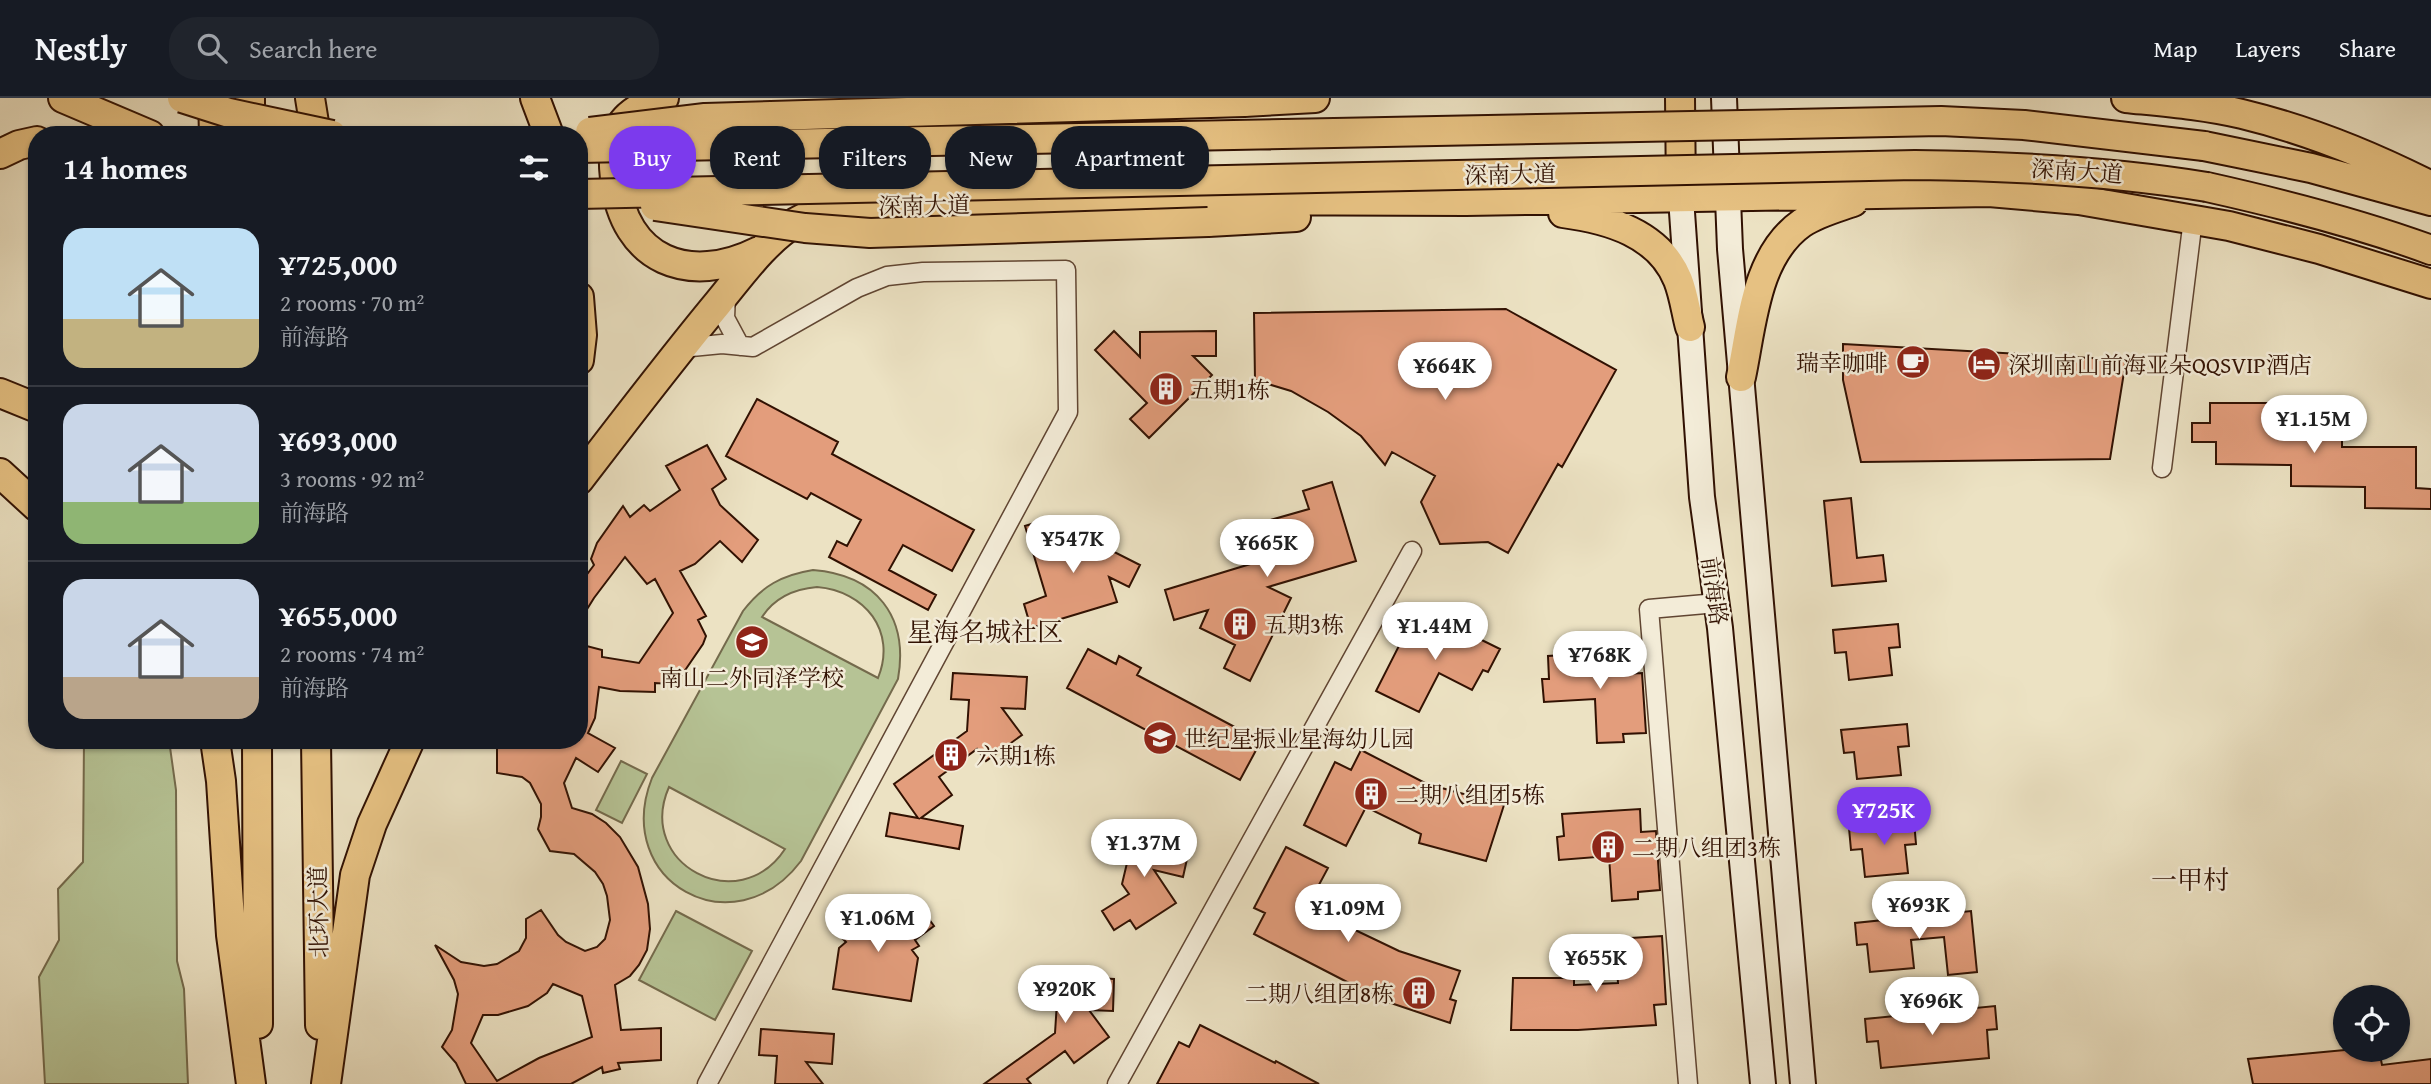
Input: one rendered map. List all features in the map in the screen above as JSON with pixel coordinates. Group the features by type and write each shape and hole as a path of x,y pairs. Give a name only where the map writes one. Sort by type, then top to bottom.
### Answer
{"main road":[{"path":"63,98 129,126"},
{"path":"182,98 229,113 290,126"},
{"path":"213,98 214,126"},
{"path":"250,98 250,126"},
{"path":"307,126 308,98"},
{"path":"308,98 314,126"},
{"path":"535,98 546,126"},
{"path":"664,98 630,114 615,143 616,190 632,233 643,246 657,256 674,264 692,267 729,264 762,250"},
{"path":"588,133 718,117 1315,98"},
{"name":"前海路","path":"1680,98 1682,198 1702,497 1717,603 1763,1084"},
{"name":"前海路","path":"1724,98 1730,249 1803,1084"},
{"path":"2126,98 2190,105 2284,125 2374,158 2431,186"},
{"name":"深南大道","path":"588,148 1941,121 2024,125 2204,146 2311,168 2431,201"},
{"path":"0,154 28,143"},
{"name":"深南大道","path":"588,196 1915,165 1998,166 2148,177 2207,187 2336,218 2431,250"},
{"path":"1741,377 1764,276 1774,253 1788,235 1823,212 1861,200 1924,192"},
{"name":"深南大道","path":"762,250 797,222 814,214 834,208 858,206 1231,200 1466,201 1989,192 2079,200 2193,219 2319,249 2431,285"},
{"path":"588,197 805,229 870,233 1285,218 1466,201 1572,214 1607,221 1627,229 1648,242 1665,258 1678,280 1690,327"},
{"path":"588,468 681,348 762,250"},
{"path":"0,393 28,404"},
{"path":"0,474 28,499"},
{"path":"216,749 221,781 228,899 251,1084"},
{"path":"225,749 228,899"},
{"path":"257,749 258,1084"},
{"name":"北环大道","path":"316,749 323,1084"},
{"path":"323,1084 355,875 372,824 406,749"}],"street":[{"path":"2162,468 2193,219"},
{"path":"681,348 703,345 753,347 857,288 887,276 923,272 1066,270 1068,412 707,1084"},
{"path":"726,293 726,318 740,346"},
{"path":"1117,1084 1412,551"},
{"path":"1688,1084 1649,609 1717,603"}],"green space":[{"path":"813,570 854,580 870,590 883,603 893,618 898,636 898,679 801,861 774,887 744,900 714,901 686,892 663,873 649,847 644,815 652,778 743,611 765,588","holes":["817,587 849,596 873,616 883,645 883,661 878,678 762,617 773,604 786,595","669,787 785,849 765,870 743,880 719,880 697,873 679,859 666,839 662,815"]},
{"path":"84,749 170,749 176,790 177,961 184,989 188,1084 45,1084 39,977 59,940 58,889 83,862"},
{"path":"621,761 647,774 622,823 596,810"},
{"path":"676,911 752,951 715,1020 639,980"}],"building":[{"path":"1506,309 1616,370 1562,467 1558,464 1508,553 1488,542 1440,544 1421,502 1435,476 1392,452 1385,465 1361,436 1328,412 1291,391 1255,380 1254,313"},
{"name":"五期1栋","path":"1114,331 1140,357 1140,332 1216,331 1216,356 1193,356 1212,375 1149,438 1130,419 1147,403 1095,350"},
{"path":"1843,344 2126,360 2110,459 1861,462 1843,380"},
{"path":"757,399 838,442 832,454 974,530 952,571 903,545 889,570 936,595 928,610 829,557 837,541 847,546 861,520 811,493 807,499 726,456"},
{"path":"2210,403 2267,403 2267,425 2342,425 2342,447 2416,447 2416,488 2431,489 2431,509 2365,508 2365,487 2291,486 2291,465 2216,464 2216,442 2192,442 2192,423 2210,423"},
{"path":"707,445 726,479 712,489 720,505 758,540 742,562 720,541 695,564 680,571 706,616 698,620 706,636 703,644 677,682 655,683 655,692 620,691 599,687 595,718 588,733 588,646 602,650 602,657 639,663 673,613 655,579 647,584 625,557 588,608 588,573 594,565 591,559 597,543 623,506 630,517 644,505 650,511 680,490 666,466"},
{"path":"1332,482 1356,561 1268,587 1291,598 1250,681 1224,668 1235,645 1200,628 1208,610 1174,620 1165,590 1270,558 1260,523 1309,509 1303,491"},
{"path":"1851,498 1857,558 1883,555 1886,581 1832,586 1824,501"},
{"path":"1051,518 1062,553 1073,531 1140,565 1129,587 1109,577 1117,602 1031,628 1024,604 1046,596 1025,526"},
{"path":"1433,616 1500,649 1488,672 1483,670 1472,690 1439,673 1419,712 1376,691 1408,628 1423,636"},
{"path":"1898,624 1900,647 1889,648 1892,675 1849,680 1846,652 1835,653 1833,630"},
{"path":"1088,649 1116,664 1119,656 1141,668 1137,675 1261,741 1240,780 1067,688"},
{"path":"1625,651 1626,674 1642,673 1646,733 1623,734 1624,742 1597,743 1595,699 1544,702 1542,679 1549,679 1548,656"},
{"name":"六期1栋","path":"953,673 1027,677 1025,709 1002,708 1022,735 986,761 977,749 939,777 952,795 921,818 963,826 959,849 886,836 890,813 918,818 894,784 967,731 969,700 951,699"},
{"path":"1907,724 1909,746 1898,747 1901,775 1857,779 1854,752 1844,753 1841,730"},
{"path":"588,733 615,748 598,772 576,758 564,783 572,808 592,814 606,823 620,837 638,867 648,904 650,929 647,950 630,976 615,985 621,1030 661,1028 661,1060 618,1063 620,1069 603,1073 602,1067 571,1084 466,1084 456,1063 442,1047 452,1030 458,994 454,980 435,945 461,962 484,966 497,964 519,951 526,938 526,919 541,910 558,935 585,951 597,947 605,939 610,920 607,896 595,872 574,854 550,851 538,829 541,804 530,783 522,777 497,773 497,749 588,749","holes":["553,984 582,996 592,1037 539,1058 497,1081 471,1043 483,1015 498,1015 528,1006 547,993"]},
{"path":"1361,750 1427,784 1504,805 1486,861 1419,843 1421,834 1366,807 1346,846 1304,825 1335,762 1351,770"},
{"name":"二期八组团3栋","path":"1640,809 1641,832 1656,831 1660,890 1638,892 1638,899 1612,901 1609,856 1559,860 1557,837 1564,836 1562,814"},
{"path":"1914,821 1916,844 1905,845 1908,873 1865,877 1862,849 1851,850 1849,828"},
{"path":"1116,832 1189,850 1183,877 1154,870 1176,903 1136,929 1130,920 1114,930 1102,911 1129,894 1122,884 1127,863 1110,859"},
{"path":"1286,847 1328,868 1307,907 1399,951 1460,971 1450,999 1456,1001 1450,1023 1382,1000 1254,934 1265,913 1254,908"},
{"path":"848,898 879,937 920,907 934,926 915,940 919,946 912,950 918,958 911,1001 833,989 839,948 846,942 842,938 847,934 830,912"},
{"path":"1971,911 1977,972 1948,975 1944,937 1911,940 1914,968 1870,972 1867,944 1857,945 1855,923"},
{"path":"1662,936 1666,1004 1654,1005 1656,1025 1578,1030 1511,1030 1513,978 1574,978 1574,985 1618,983 1615,939"},
{"path":"1041,975 1114,979 1113,1011 1089,1010 1109,1037 1074,1063 1065,1051 1027,1079 1031,1084 984,1084 1055,1033 1057,1002 1039,1001"},
{"path":"1995,1006 1997,1029 1987,1030 1989,1058 1881,1068 1878,1041 1867,1042 1865,1019"},
{"path":"1200,1025 1319,1084 1157,1084 1179,1042 1189,1047"},
{"path":"761,1029 834,1034 832,1064 806,1062 823,1084 775,1084 777,1056 759,1055"},
{"path":"2333,1051 2333,1062 2381,1062 2382,1065 2431,1059 2431,1084 2253,1084 2248,1059"}],"place":[{"name":"瑞幸咖啡","path":"1913,362"},
{"name":"深圳南山前海亚朵QQSVIP酒店","path":"1984,364"},
{"name":"五期1栋","path":"1166,389"},
{"name":"五期3栋","path":"1240,624"},
{"name":"南山二外同泽学校","path":"752,642"},
{"name":"世纪星振业星海幼儿园","path":"1160,738"},
{"name":"六期1栋","path":"951,755"},
{"name":"二期八组团5栋","path":"1371,794"},
{"name":"二期八组团3栋","path":"1608,847"},
{"name":"二期八组团8栋","path":"1419,993"}],"district":[{"name":"星海名城社区","path":"985,631"},
{"name":"一甲村","path":"2190,879"}]}
